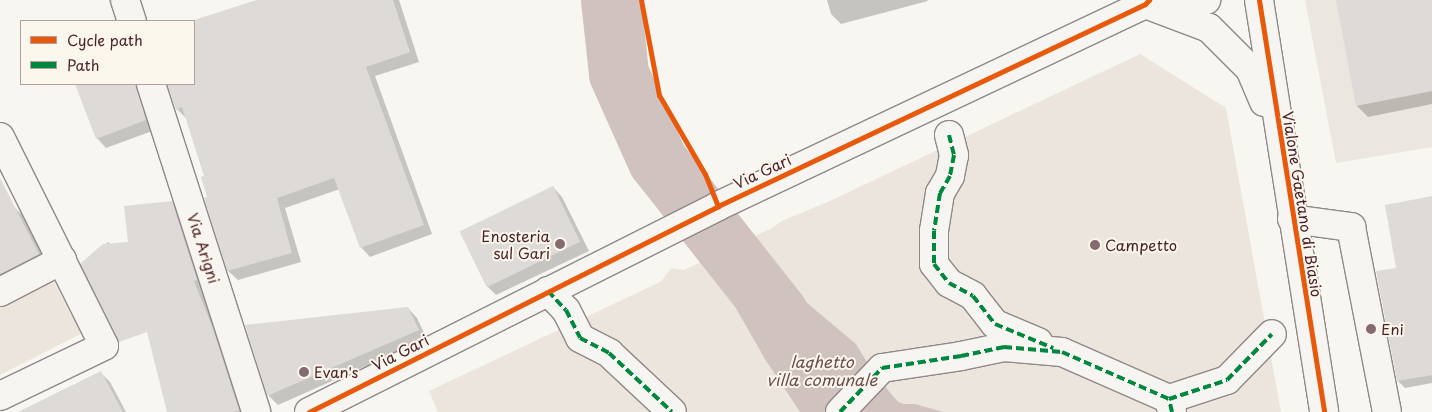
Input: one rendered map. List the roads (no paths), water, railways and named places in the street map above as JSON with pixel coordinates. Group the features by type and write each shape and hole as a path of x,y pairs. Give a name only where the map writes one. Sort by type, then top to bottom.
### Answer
{"street":[{"path":"125,0 132,20"},
{"name":"Via Gari","path":"309,412 718,206 1145,1 1176,6 1206,0"},
{"name":"Vialone Gaetano di Biasio","path":"1259,0 1292,219 1324,412"},
{"path":"1145,1 1209,28 1216,34 1250,68 1279,135"},
{"name":"Via Arigni","path":"152,85 256,412"},
{"path":"949,135 954,155 950,176 940,193 934,231 934,264 949,283 974,296 995,324 1062,352 1171,405 1227,380 1272,334"},
{"path":"0,137 104,346 0,396"},
{"path":"1292,219 1351,227 1387,412"},
{"path":"0,292 62,260"},
{"path":"548,291 566,310 580,338 608,353 672,412"},
{"path":"840,412 882,368 961,356 1004,347 1062,352"}],"water":[{"name":"laghetto villa comunale","path":"737,245 747,248 760,256 769,271 856,344 873,372 898,402 915,404 943,412 800,412 765,359 718,277 717,262 727,249"}],"waterway":[{"path":"611,0 619,74 658,161 779,314"}],"place":[{"name":"Enosteria sul Gari","path":"560,244"},
{"name":"Campetto","path":"1095,245"},
{"name":"Eni","path":"1371,329"},
{"name":"Evan's","path":"304,372"}]}
